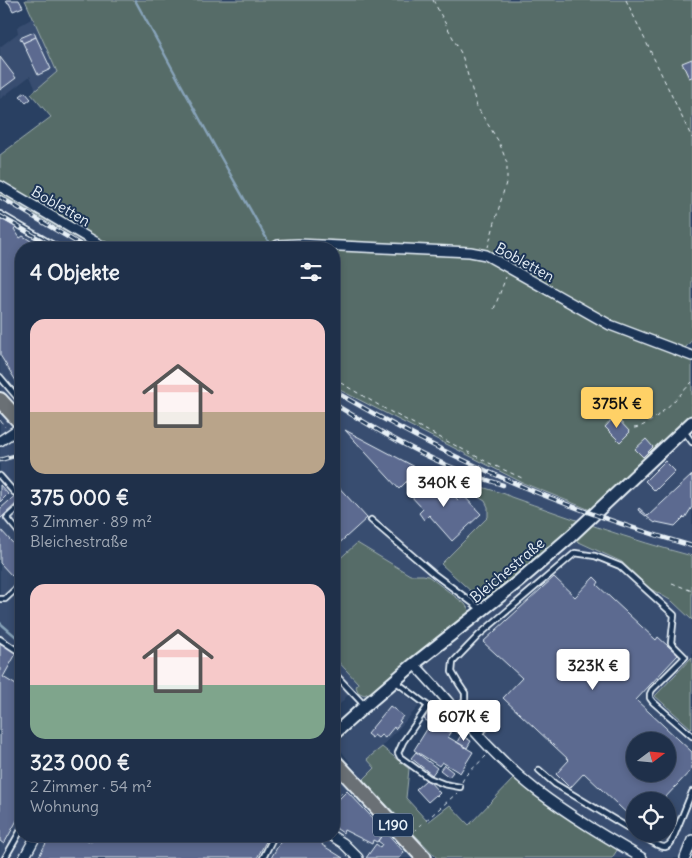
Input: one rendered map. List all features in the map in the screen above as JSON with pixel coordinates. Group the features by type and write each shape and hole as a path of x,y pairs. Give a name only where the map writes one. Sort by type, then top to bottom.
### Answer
{"main road":[{"path":"0,400 15,416"},
{"name":"Bleichestraße","path":"340,729 394,680 519,581 571,536 688,426"},
{"name":"L190","path":"340,767 424,858"}],"street":[{"name":"Bobletten","path":"0,186 95,242"},
{"name":"Bobletten","path":"340,246 470,252 486,255 610,325 692,356"},
{"path":"0,441 15,431"},
{"path":"414,664 492,750 535,789 573,816 642,858"},
{"path":"340,841 358,858"},
{"path":"24,858 33,842"},
{"path":"685,858 691,846"}],"lane":[{"path":"0,214 48,242"},
{"path":"0,378 15,395"},
{"path":"688,426 692,442"},
{"path":"0,476 14,492"},
{"path":"15,511 7,518 15,528"},
{"path":"370,520 434,574 482,610"},
{"path":"455,710 465,701 466,693 452,672 454,662 478,635 575,552 595,556 620,566 674,615 671,643 685,657 652,690 650,698 692,736"},
{"path":"0,600 5,599 15,590"},
{"path":"0,640 15,649"},
{"path":"340,679 365,706"},
{"path":"394,680 459,730"},
{"path":"428,706 403,742 398,753 400,757 430,778 444,784 460,787"},
{"path":"478,735 490,724"},
{"path":"539,770 555,784 626,827"},
{"path":"676,831 692,792"},
{"path":"5,858 15,840"},
{"path":"262,858 271,842"},
{"path":"652,842 664,847 671,842"}],"path":[{"path":"433,0 462,55 478,107 499,142 507,163 507,179 486,255"},
{"path":"626,0 692,138"},
{"path":"494,309 510,268"},
{"path":"634,428 644,425 664,410 692,382"},
{"path":"340,383 387,410 522,478"},
{"path":"0,420 4,426"},
{"path":"672,583 692,591"},
{"path":"406,838 458,792 465,776 492,750"},
{"path":"340,795 347,787"}],"shaded area":[{"path":"33,18 57,72 36,90 30,76 0,99 0,47 18,33 17,27"},
{"path":"0,194 83,242 15,242 15,842 340,842 340,781 411,858 0,858"},
{"path":"340,390 392,416 692,418 692,556 445,476 485,501 488,507 488,517 428,576 410,575 357,543 340,559"},
{"path":"568,537 622,562 649,588 672,601 692,620 692,657 655,696 692,729 692,858 612,858 618,847 547,805 514,778 415,670"},
{"path":"340,664 358,683 340,704"},
{"path":"396,688 419,706 381,748 367,759 375,768 363,780 340,749 342,738"}],"green space":[{"path":"25,0 692,0 692,340 685,348 692,355 692,418 593,511 523,483 340,390 340,242 83,242 0,194 0,155 51,117 31,94 57,72"},
{"path":"442,475 505,494 624,536 692,556 692,620 672,601 649,588 622,562 568,537 485,604 441,564 488,517 488,507 485,501"},
{"path":"357,543 410,575 428,576 465,604 469,610 467,615 371,692 364,695 358,692 356,687 358,683 340,664 340,559"},
{"path":"692,657 692,729 655,696"},
{"path":"382,747 409,769 406,798 428,822 450,805 469,825 514,778 547,805 619,847 612,858 437,858 363,780 375,768 367,759"}],"building":[{"path":"6,0 19,0 23,7 13,11"},
{"path":"34,32 36,37 23,43 20,38"},
{"path":"36,37 51,69 38,75 23,43"},
{"path":"0,57 16,78 0,90"},
{"path":"692,59 692,77 689,78 682,63"},
{"path":"25,92 31,99 26,103 20,96"},
{"path":"0,218 16,227 14,229 20,238 23,236 33,242 15,242 15,379 0,355"},
{"path":"615,416 630,432 620,442 605,427"},
{"path":"345,430 419,469 399,489"},
{"path":"646,439 653,447 643,457 635,449"},
{"path":"665,461 675,471 655,491 645,481"},
{"path":"692,475 692,507 685,518 675,526 655,523 638,510 639,508 648,516"},
{"path":"428,476 446,495 450,491 458,500 463,495 481,514 452,541 429,515 424,520 419,513 423,509 409,494"},
{"path":"0,485 8,494 0,502"},
{"path":"340,489 367,518 340,543"},
{"path":"15,496 15,505 0,519 0,509"},
{"path":"0,529 15,545 15,573 12,576 0,563"},
{"path":"554,577 575,597 594,577 599,582 597,585 656,640 658,637 678,655 636,700 670,732 626,732 626,782 676,782 676,737 692,752 692,769 670,792 626,792 626,813 584,773 570,788 556,774 569,760 503,698 522,678 483,642"},
{"path":"0,643 15,651 15,656 3,677 15,684 15,824 4,844 0,841"},
{"path":"390,706 403,716 399,721 401,722 385,738 381,735 378,738 374,735 372,738 367,734"},
{"path":"429,711 444,721 441,727 437,725 436,727 424,719"},
{"path":"437,725 451,733 448,737 473,752 460,773 442,762 439,766 414,750 429,726 434,729"},
{"path":"461,735 471,741 467,748 457,742"},
{"path":"416,752 437,768 432,775 411,758"},
{"path":"444,765 453,772 449,777 440,770"},
{"path":"427,779 440,793 428,802 416,789"},
{"path":"347,791 385,831 377,842 373,840 372,844 344,830 343,833 340,831 340,798"},
{"path":"385,831 404,852 400,858 366,858 376,844 380,847 382,844 378,841"},
{"path":"47,842 266,842 257,858 38,858"},
{"path":"280,842 323,842 322,845 343,858 271,858"}],"waterway":[{"path":"135,0 268,241"},
{"path":"0,623 15,636"}],"railway":[{"path":"0,197 76,242"},
{"path":"0,216 45,242"},
{"path":"340,394 421,439 509,481 630,527 692,546"},
{"path":"340,408 428,456 457,469 503,485"},
{"path":"0,460 15,456"}]}
